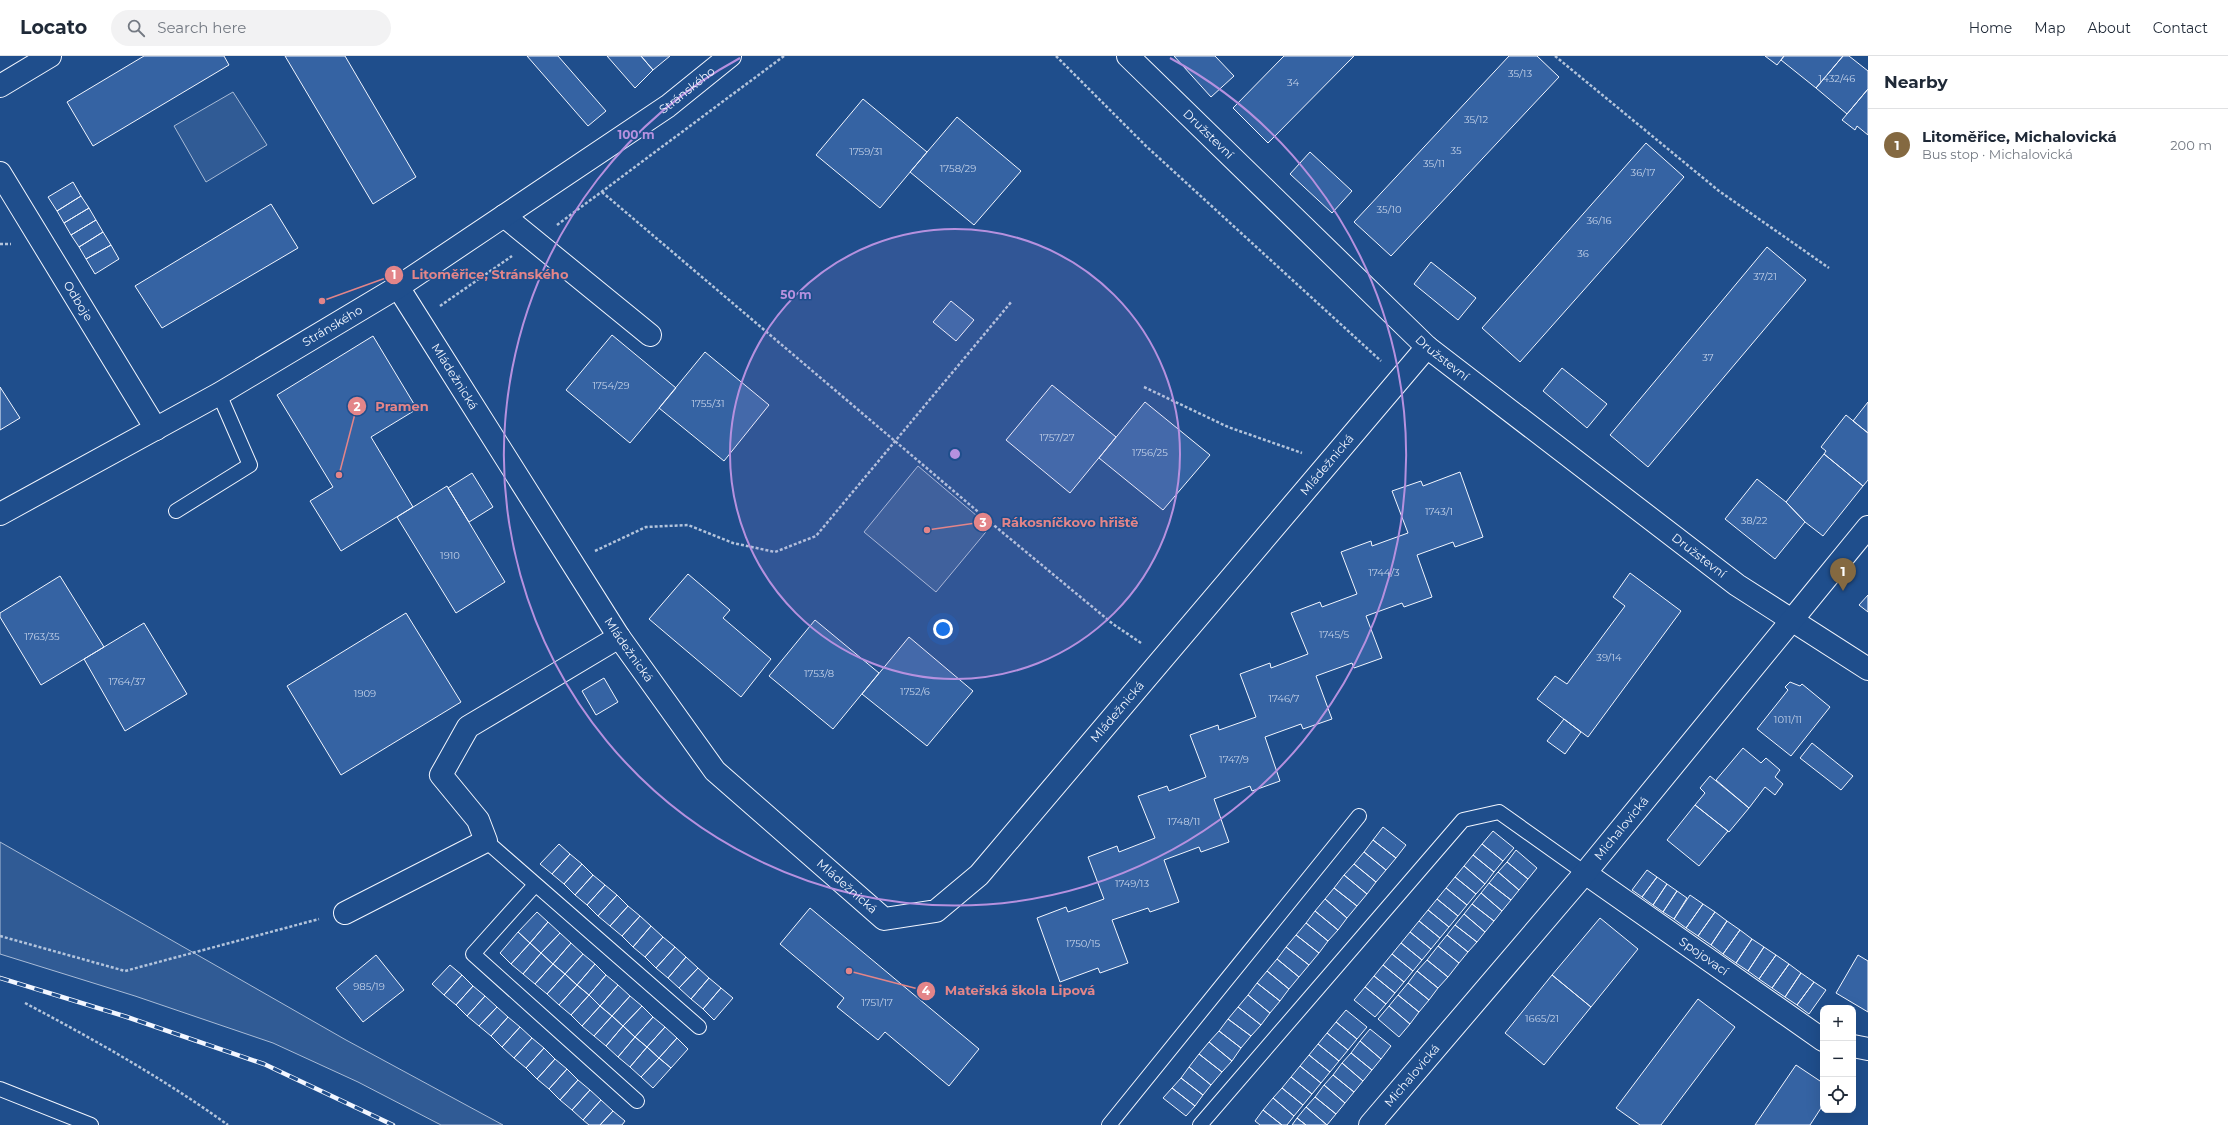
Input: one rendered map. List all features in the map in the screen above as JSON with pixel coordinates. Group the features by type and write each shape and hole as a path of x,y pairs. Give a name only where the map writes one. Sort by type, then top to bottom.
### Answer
{"street":[{"path":"0,86 50,56"},
{"name":"Stránského","path":"0,514 220,394 398,287 668,106 730,56"},
{"name":"Družstevní","path":"1128,56 1427,347 1737,585 1868,669"},
{"name":"Odboje","path":"0,173 156,429"},
{"path":"504,216 650,335"},
{"name":"Mládežnická","path":"398,287 619,637 715,771 884,919 936,912 979,875 1427,347"},
{"name":"Michalovická","path":"1370,1125 1585,874 1790,620 1868,527"},
{"path":"345,913 486,841 478,820 442,775 468,727 619,637"},
{"name":"Spojovací","path":"1585,874 1820,1038"},
{"path":"1856,1047 1868,1049"}],"lane":[{"path":"176,511 250,466 220,394"},
{"path":"1200,1125 1463,820 1499,812 1585,874"},
{"path":"1109,1125 1359,816"},
{"path":"486,841 700,1027"},
{"path":"535,885 474,954 637,1101"},
{"path":"0,1089 91,1125"}],"path":[{"path":"419,321 602,192 784,56"},
{"path":"1056,56 1146,146 1401,379"},
{"path":"1555,56 1719,191 1829,268"},
{"path":"602,192 1113,624 1164,658"},
{"path":"571,562 646,528 688,525 733,543 775,552 816,536 1012,300"},
{"path":"1144,387 1228,427 1329,463"},
{"path":"0,936 125,970 345,913"},
{"path":"25,1004 75,1030 180,1090 228,1125"}],"shaded area":[{"path":"233,92 267,145 206,182 174,126"},
{"path":"918,466 990,527 936,592 864,532"},
{"path":"0,842 346,1040 503,1125 441,1125 358,1082 273,1043 135,996 0,954"}],"building":[{"path":"144,56 224,56 229,65 93,146 67,102"},
{"path":"285,56 345,56 416,177 373,204"},
{"path":"527,56 558,56 606,111 588,126"},
{"path":"607,56 641,56 653,70 635,88"},
{"path":"641,56 670,56 653,70"},
{"path":"1174,56 1215,56 1234,76 1211,97"},
{"path":"1284,56 1354,56 1268,143 1233,108"},
{"path":"1509,56 1537,56 1559,77 1391,256 1354,222"},
{"path":"1765,56 1784,56 1777,65"},
{"path":"1784,56 1843,56 1816,88 1781,60"},
{"path":"1843,56 1849,56 1868,71 1868,89 1847,114 1816,88"},
{"path":"1868,89 1868,135 1857,126 1855,130 1842,120"},
{"path":"863,99 927,152 880,208 816,155"},
{"path":"957,117 1021,171 974,225 910,172"},
{"path":"1646,143 1684,177 1520,362 1482,328"},
{"path":"1310,152 1352,191 1332,213 1290,174"},
{"path":"73,182 81,196 57,211 48,197"},
{"path":"81,196 89,208 64,223 57,211"},
{"path":"271,204 298,248 162,328 135,286"},
{"path":"89,208 96,220 71,235 64,223"},
{"path":"96,220 103,232 79,247 71,235"},
{"path":"103,232 111,245 86,259 79,247"},
{"path":"111,245 119,259 95,274 86,259"},
{"path":"1767,247 1806,280 1648,467 1610,435"},
{"path":"1431,262 1476,298 1458,320 1414,284"},
{"path":"951,301 974,320 956,341 933,322"},
{"path":"612,335 676,388 630,443 566,390"},
{"path":"373,336 417,409 371,437 413,507 341,551 310,501 333,487 277,395"},
{"path":"705,352 769,405 724,461 659,408"},
{"path":"1562,368 1607,404 1587,428 1543,391"},
{"path":"1052,385 1116,437 1070,493 1006,440"},
{"path":"0,387 20,418 0,430"},
{"path":"1145,402 1210,455 1163,510 1099,458"},
{"path":"1868,402 1868,433 1853,421"},
{"path":"1846,415 1868,433 1868,480 1863,486 1824,454 1826,451 1821,447"},
{"path":"1824,454 1863,486 1823,536 1805,522 1786,502"},
{"path":"1460,472 1483,537 1455,547 1453,542 1417,555 1432,597 1404,607 1402,603 1366,616 1382,658 1354,668 1352,663 1316,676 1332,719 1303,729 1301,724 1265,737 1280,781 1252,791 1250,786 1214,799 1229,842 1201,852 1199,847 1164,860 1179,902 1150,912 1148,908 1112,920 1128,963 1100,973 1098,968 1060,982 1037,918 1066,907 1068,912 1104,899 1088,857 1117,846 1119,852 1155,838 1138,796 1167,786 1169,791 1206,777 1190,735 1218,725 1219,730 1256,717 1240,674 1270,663 1271,668 1308,654 1291,613 1320,602 1322,607 1357,594 1341,552 1371,541 1372,546 1408,533 1392,491 1421,481 1423,486"},
{"path":"472,473 493,507 469,522 448,488"},
{"path":"1757,479 1786,502 1805,522 1775,559 1725,519"},
{"path":"447,486 505,582 456,613 397,517"},
{"path":"1630,573 1681,611 1588,737 1537,699 1555,676 1567,684 1625,606 1613,597"},
{"path":"688,574 730,610 723,618 771,659 741,697 649,619"},
{"path":"60,576 104,647 41,685 0,617 0,613"},
{"path":"1868,595 1868,612 1859,605"},
{"path":"406,613 461,702 341,775 287,686"},
{"path":"815,620 879,673 833,729 769,676"},
{"path":"144,623 187,694 125,731 84,659"},
{"path":"909,637 973,691 927,746 862,694"},
{"path":"604,678 618,702 596,715 582,691"},
{"path":"1790,682 1800,686 1802,684 1830,707 1791,756 1757,729 1788,690 1785,687"},
{"path":"1564,719 1581,732 1565,754 1547,741"},
{"path":"1812,743 1853,776 1841,790 1800,758"},
{"path":"1743,748 1761,763 1766,758 1780,770 1775,777 1783,784 1775,795 1765,787 1749,808 1716,780"},
{"path":"1710,776 1749,808 1729,832 1695,805 1705,793 1700,788"},
{"path":"1695,805 1728,831 1699,866 1667,840"},
{"path":"1383,827 1406,845 1396,858 1373,840"},
{"path":"1493,831 1514,848 1503,861 1482,844"},
{"path":"1373,840 1396,858 1386,870 1364,852"},
{"path":"559,844 570,854 552,874 540,864"},
{"path":"1482,844 1503,861 1494,872 1473,855"},
{"path":"1516,850 1537,868 1528,879 1507,862"},
{"path":"1364,852 1386,870 1376,882 1354,864"},
{"path":"570,854 582,864 564,884 552,874"},
{"path":"1473,855 1494,872 1485,884 1464,866"},
{"path":"1507,862 1528,879 1519,890 1498,872"},
{"path":"582,864 593,875 575,895 564,884"},
{"path":"1354,864 1376,882 1367,894 1344,875"},
{"path":"1464,866 1485,884 1476,894 1455,877"},
{"path":"1647,870 1657,877 1642,897 1632,890"},
{"path":"1498,872 1519,890 1511,900 1489,883"},
{"path":"593,875 605,885 587,905 575,895"},
{"path":"1344,875 1367,894 1357,906 1334,888"},
{"path":"1455,877 1476,894 1467,905 1446,888"},
{"path":"1657,877 1667,884 1653,905 1642,897"},
{"path":"1489,883 1511,900 1502,911 1481,893"},
{"path":"1667,884 1677,891 1663,912 1653,905"},
{"path":"605,885 617,895 598,916 587,905"},
{"path":"1334,888 1357,906 1347,918 1325,899"},
{"path":"1446,888 1467,905 1458,916 1437,899"},
{"path":"1677,891 1687,898 1674,919 1663,912"},
{"path":"1481,893 1502,911 1494,921 1472,904"},
{"path":"617,895 628,906 610,926 598,916"},
{"path":"1690,895 1703,904 1686,928 1674,919"},
{"path":"1325,899 1347,918 1338,930 1315,911"},
{"path":"1437,899 1458,916 1449,927 1428,910"},
{"path":"1472,904 1494,921 1485,932 1464,914"},
{"path":"1703,904 1715,912 1698,936 1686,928"},
{"path":"628,906 640,916 622,936 610,926"},
{"path":"810,908 979,1049 949,1086 885,1032 878,1040 837,1007 844,998 780,944"},
{"path":"1428,910 1449,927 1440,938 1419,921"},
{"path":"1315,911 1338,930 1328,941 1306,923"},
{"path":"537,912 548,922 530,943 518,932"},
{"path":"1715,912 1727,921 1711,945 1698,936"},
{"path":"1464,914 1485,932 1477,942 1455,925"},
{"path":"640,916 651,926 633,947 622,936"},
{"path":"1600,918 1638,949 1591,1007 1552,975"},
{"path":"1419,921 1440,938 1431,949 1410,932"},
{"path":"1727,921 1740,930 1723,954 1711,945"},
{"path":"548,922 560,933 541,953 530,943"},
{"path":"1306,923 1328,941 1319,953 1296,935"},
{"path":"1455,925 1477,942 1468,952 1447,935"},
{"path":"651,926 663,937 645,957 633,947"},
{"path":"1740,930 1752,939 1736,963 1723,954"},
{"path":"518,932 530,943 511,964 500,953"},
{"path":"1410,932 1431,949 1422,960 1401,943"},
{"path":"560,933 571,943 553,964 541,953"},
{"path":"1296,935 1319,953 1309,965 1286,947"},
{"path":"1447,935 1468,952 1459,963 1438,946"},
{"path":"663,937 675,947 656,968 645,957"},
{"path":"1752,939 1764,947 1748,971 1736,963"},
{"path":"530,943 541,953 523,974 511,964"},
{"path":"571,943 583,954 565,974 553,964"},
{"path":"1401,943 1422,960 1413,971 1392,954"},
{"path":"1438,946 1459,963 1448,977 1427,960"},
{"path":"675,947 686,957 668,978 656,968"},
{"path":"1286,947 1309,965 1299,977 1277,959"},
{"path":"1764,947 1776,955 1759,979 1748,971"},
{"path":"541,953 553,964 535,984 523,974"},
{"path":"583,954 595,964 577,985 565,974"},
{"path":"1392,954 1413,971 1404,982 1383,965"},
{"path":"376,955 404,990 363,1022 336,988"},
{"path":"1776,955 1789,964 1772,988 1759,979"},
{"path":"1858,955 1868,961 1868,1012 1836,993"},
{"path":"686,957 698,968 679,988 668,978"},
{"path":"1277,959 1299,977 1289,989 1267,971"},
{"path":"1427,960 1448,977 1438,988 1417,971"},
{"path":"553,964 565,974 547,994 535,984"},
{"path":"595,964 606,975 589,995 577,985"},
{"path":"1789,964 1801,973 1785,997 1772,988"},
{"path":"450,965 462,975 444,995 432,984"},
{"path":"1383,965 1404,982 1395,993 1374,976"},
{"path":"698,968 709,978 691,999 679,988"},
{"path":"1267,971 1289,989 1280,1001 1257,983"},
{"path":"1417,971 1438,988 1429,1000 1408,983"},
{"path":"1801,973 1814,982 1797,1005 1785,997"},
{"path":"565,974 577,985 559,1005 547,994"},
{"path":"462,975 473,986 456,1005 444,995"},
{"path":"606,975 618,985 600,1006 589,995"},
{"path":"1552,975 1591,1007 1544,1065 1505,1033"},
{"path":"1374,976 1395,993 1386,1004 1365,987"},
{"path":"709,978 721,988 703,1009 691,999"},
{"path":"1814,982 1826,990 1809,1014 1797,1005"},
{"path":"1257,983 1280,1001 1270,1013 1248,995"},
{"path":"1408,983 1429,1000 1419,1012 1398,995"},
{"path":"577,985 589,995 571,1015 559,1005"},
{"path":"618,985 630,996 612,1016 600,1006"},
{"path":"473,986 485,996 467,1016 456,1005"},
{"path":"1365,987 1386,1004 1375,1017 1354,1000"},
{"path":"721,988 733,998 714,1020 703,1009"},
{"path":"589,995 600,1006 582,1026 571,1015"},
{"path":"1248,995 1270,1013 1261,1025 1238,1007"},
{"path":"1398,995 1419,1012 1410,1024 1389,1006"},
{"path":"485,996 497,1007 479,1026 467,1016"},
{"path":"630,996 642,1006 623,1026 612,1016"},
{"path":"1698,999 1735,1027 1661,1125 1640,1125 1616,1108"},
{"path":"600,1006 612,1016 594,1036 582,1026"},
{"path":"642,1006 653,1017 635,1037 623,1026"},
{"path":"1389,1006 1410,1024 1399,1037 1378,1019"},
{"path":"497,1007 508,1017 491,1036 479,1026"},
{"path":"1238,1007 1261,1025 1251,1036 1228,1019"},
{"path":"1346,1010 1367,1027 1357,1039 1336,1022"},
{"path":"612,1016 623,1026 606,1046 594,1036"},
{"path":"508,1017 520,1027 502,1047 491,1036"},
{"path":"653,1017 665,1027 647,1047 635,1037"},
{"path":"1228,1019 1251,1036 1241,1048 1219,1031"},
{"path":"1336,1022 1357,1039 1348,1050 1327,1033"},
{"path":"623,1026 635,1037 618,1057 606,1046"},
{"path":"520,1027 532,1038 514,1058 502,1047"},
{"path":"665,1027 677,1038 659,1058 647,1047"},
{"path":"1370,1029 1391,1046 1381,1059 1360,1041"},
{"path":"1219,1031 1241,1048 1232,1061 1209,1042"},
{"path":"1327,1033 1348,1050 1339,1061 1318,1044"},
{"path":"635,1037 647,1047 630,1067 618,1057"},
{"path":"532,1038 544,1048 526,1068 514,1058"},
{"path":"677,1038 688,1049 671,1068 659,1058"},
{"path":"1360,1041 1381,1059 1372,1070 1351,1053"},
{"path":"1209,1042 1232,1061 1222,1072 1199,1054"},
{"path":"1318,1044 1339,1061 1330,1072 1309,1055"},
{"path":"647,1047 659,1058 641,1077 630,1067"},
{"path":"544,1048 555,1059 537,1079 526,1068"},
{"path":"1351,1053 1372,1070 1363,1081 1342,1063"},
{"path":"1199,1054 1222,1072 1211,1085 1189,1067"},
{"path":"1309,1055 1330,1072 1321,1083 1300,1066"},
{"path":"659,1058 671,1068 653,1088 641,1077"},
{"path":"555,1059 567,1069 549,1089 537,1079"},
{"path":"1342,1063 1363,1081 1354,1092 1333,1075"},
{"path":"1796,1065 1820,1081 1820,1110 1810,1125 1755,1125"},
{"path":"1300,1066 1321,1083 1312,1094 1291,1077"},
{"path":"1189,1067 1211,1085 1203,1095 1181,1078"},
{"path":"567,1069 578,1080 560,1100 549,1089"},
{"path":"1333,1075 1354,1092 1345,1103 1324,1085"},
{"path":"1291,1077 1312,1094 1303,1105 1282,1088"},
{"path":"1181,1078 1203,1095 1195,1106 1172,1088"},
{"path":"578,1080 590,1090 572,1110 560,1100"},
{"path":"1324,1085 1345,1103 1336,1114 1315,1097"},
{"path":"1172,1088 1195,1106 1186,1116 1163,1098"},
{"path":"1282,1088 1303,1105 1294,1116 1273,1098"},
{"path":"590,1090 601,1100 583,1120 572,1110"},
{"path":"1315,1097 1336,1114 1327,1125 1306,1107"},
{"path":"1273,1098 1294,1116 1287,1125 1282,1125 1263,1110"},
{"path":"601,1100 613,1111 600,1125 589,1125 583,1120"},
{"path":"1306,1107 1327,1125 1306,1125 1297,1118"},
{"path":"1263,1110 1282,1125 1260,1125 1255,1121"},
{"path":"613,1111 625,1121 622,1125 600,1125"},
{"path":"1297,1118 1306,1125 1292,1125"}],"railway":[{"path":"0,978 127,1017 264,1064 393,1125"}],"place":[{"name":"Litoměřice, Stránského","path":"322,301"},
{"name":"Pramen","path":"339,475"},
{"name":"Rákosníčkovo hřiště","path":"927,530"},
{"name":"Litoměřice, Michalovická","path":"1843,591"},
{"name":"Mateřská škola Lipová","path":"849,971"}]}
